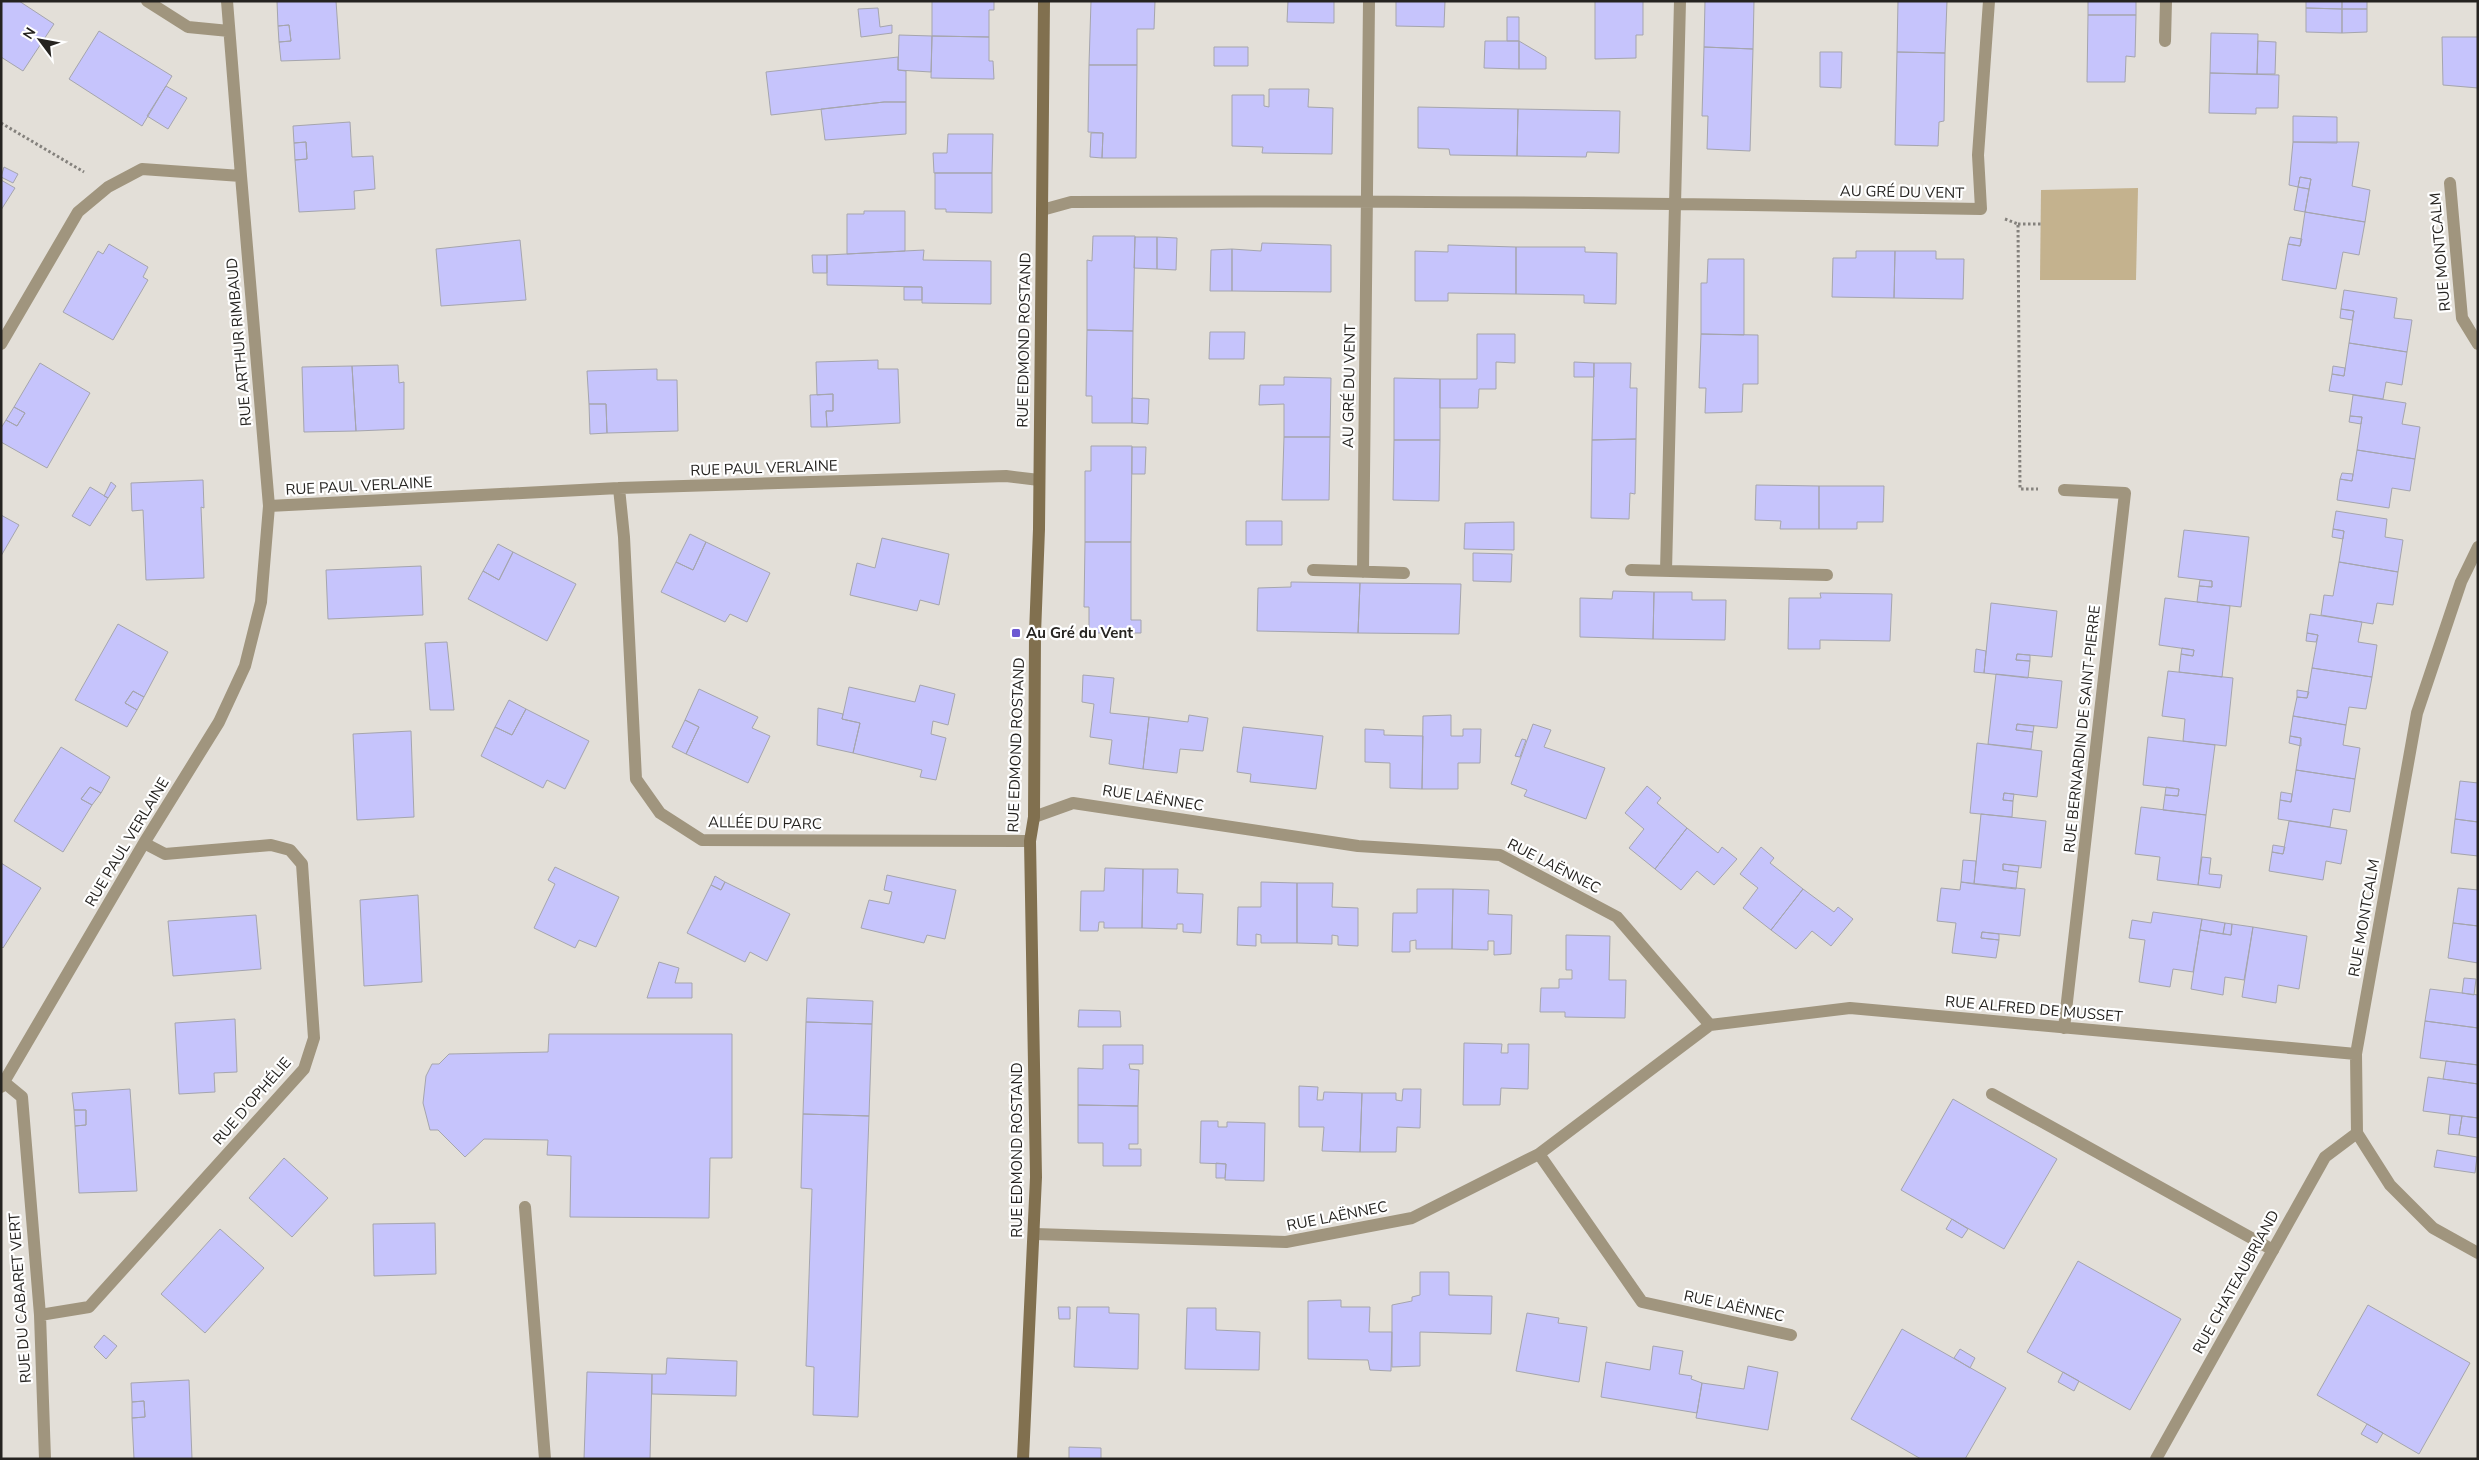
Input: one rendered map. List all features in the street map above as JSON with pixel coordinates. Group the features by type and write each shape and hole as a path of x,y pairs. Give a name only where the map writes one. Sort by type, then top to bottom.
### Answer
{"street":[{"path":"148,1 188,27 229,32"},
{"name":"RUE ARTHUR RIMBAUD","path":"227,1 269,506"},
{"name":"RUE EDMOND ROSTAND","path":"1023,1459 1035,1234 1036,1177 1030,841 1034,817 1044,1"},
{"name":"AU GRÉ DU VENT","path":"1364,572 1369,1"},
{"path":"1666,571 1680,1"},
{"name":"AU GRÉ DU VENT","path":"1042,210 1071,202 1368,200 1675,203 1980,209 1978,155 1989,1"},
{"path":"2165,41 2166,1"},
{"path":"1,344 78,212 108,187 142,169 241,176"},
{"name":"RUE MONTCALM","path":"2450,183 2462,318 2478,344"},
{"name":"RUE PAUL VERLAINE","path":"3,1085 144,843 219,722 245,666 261,602 269,506 619,488 1006,476 1039,480"},
{"name":"ALLÉE DU PARC","path":"619,488 624,537 636,779 660,813 702,840 1030,841"},
{"name":"RUE BERNARDIN DE SAINT-PIERRE","path":"2064,490 2125,493 2064,1028"},
{"name":"RUE MONTCALM","path":"2357,1133 2356,1054 2416,713 2461,582 2478,547"},
{"path":"1313,570 1404,573"},
{"path":"1631,570 1827,575"},
{"name":"RUE LAËNNEC","path":"1034,817 1073,803 1358,846 1500,855 1617,917 1710,1025 1539,1154 1412,1218 1286,1242 1035,1234"},
{"name":"RUE D'OPHÉLIE","path":"40,1315 89,1307 304,1069 314,1038 302,864 290,850 271,845 165,854 144,843"},
{"name":"RUE ALFRED DE MUSSET","path":"1710,1025 1850,1008 2356,1054"},
{"name":"RUE DU CABARET VERT","path":"3,1085 22,1097 40,1315 45,1459"},
{"path":"1992,1094 2273,1250"},
{"path":"2357,1133 2390,1185 2433,1228 2478,1253"},
{"name":"RUE CHATEAUBRIAND","path":"2156,1459 2325,1157 2357,1133"},
{"name":"RUE LAËNNEC","path":"1539,1154 1642,1302 1791,1335"},
{"path":"525,1207 545,1459"}],"path":[{"path":"1,123 108,187"},
{"path":"1980,209 2018,224 2041,224"},
{"path":"2018,224 2020,489 2064,490"}],"shaded area":[{"path":"2138,188 2136,280 2040,280 2041,190"}],"building":[{"path":"1,1 19,1 54,24 23,71 1,57"},
{"path":"277,1 336,1 340,59 281,61 279,42 291,41 289,25 278,26"},
{"path":"932,1 994,1 994,10 989,10 989,37 932,36"},
{"path":"1091,1 1155,1 1154,29 1137,29 1137,65 1089,65"},
{"path":"1288,1 1334,1 1334,23 1287,22"},
{"path":"1396,1 1445,1 1444,27 1396,26"},
{"path":"1595,1 1643,1 1643,35 1636,35 1636,58 1595,59"},
{"path":"1705,1 1754,1 1753,49 1704,47"},
{"path":"1898,1 1947,1 1945,53 1897,52"},
{"path":"2088,1 2136,1 2136,15 2088,15"},
{"path":"2306,1 2342,1 2342,9 2306,8"},
{"path":"2342,1 2367,1 2367,9 2342,9"},
{"path":"878,8 880,27 892,25 892,33 861,37 858,9"},
{"path":"2306,8 2342,9 2342,33 2306,32"},
{"path":"2342,9 2367,9 2367,32 2342,33"},
{"path":"2088,15 2136,15 2135,57 2126,56 2125,82 2087,82"},
{"path":"1507,17 1519,17 1519,41 1507,41"},
{"path":"289,25 291,41 279,42 278,26"},
{"path":"99,31 172,76 142,126 69,79"},
{"path":"2211,33 2258,34 2257,74 2210,73"},
{"path":"899,35 932,36 931,72 898,70"},
{"path":"932,36 989,37 989,61 993,61 994,79 931,78"},
{"path":"2442,37 2478,37 2478,88 2443,85"},
{"path":"1485,41 1519,41 1519,69 1484,68"},
{"path":"1519,41 1546,57 1546,69 1519,69"},
{"path":"2258,41 2276,42 2275,74 2257,74"},
{"path":"1214,47 1248,47 1248,66 1214,66"},
{"path":"1704,47 1753,49 1750,151 1707,149 1708,116 1702,116"},
{"path":"1820,52 1842,52 1841,88 1820,87"},
{"path":"1897,52 1945,53 1944,121 1939,122 1938,146 1895,145"},
{"path":"898,57 898,70 906,71 906,102 884,102 771,115 766,72"},
{"path":"1089,65 1137,65 1136,158 1102,158 1103,133 1088,132"},
{"path":"2210,73 2279,75 2278,108 2256,108 2256,114 2209,113"},
{"path":"166,86 187,98 168,129 147,116"},
{"path":"1269,89 1309,89 1308,107 1333,108 1332,154 1262,153 1263,147 1232,146 1232,95 1264,95 1264,106 1269,107"},
{"path":"884,102 906,102 906,134 825,140 821,109"},
{"path":"1418,107 1518,109 1517,156 1450,155 1449,149 1418,148"},
{"path":"1518,109 1620,111 1619,153 1587,152 1586,157 1517,156"},
{"path":"2293,116 2337,117 2337,143 2293,142"},
{"path":"350,122 352,157 373,156 375,189 354,191 355,209 299,212 295,160 307,159 306,142 294,143 293,126"},
{"path":"1091,133 1103,133 1102,158 1090,157"},
{"path":"948,134 993,134 992,173 934,173 933,153 947,153"},
{"path":"306,142 307,159 295,160 294,143"},
{"path":"2293,142 2359,142 2352,186 2370,190 2365,222 2305,212 2311,179 2300,177 2298,187 2289,185"},
{"path":"4,167 18,174 13,183 1,177"},
{"path":"935,173 992,173 992,213 946,212 946,209 935,209"},
{"path":"2300,177 2311,179 2309,189 2298,187"},
{"path":"1,180 15,188 1,210"},
{"path":"2298,187 2309,189 2305,212 2294,210"},
{"path":"864,211 905,211 905,251 847,254 847,214 864,214"},
{"path":"2305,212 2365,222 2359,255 2343,252 2336,289 2282,280 2288,244 2300,246"},
{"path":"1093,236 1135,236 1133,331 1087,330 1087,260 1092,261"},
{"path":"1135,237 1157,237 1157,269 1134,268"},
{"path":"1157,237 1177,238 1176,270 1157,269"},
{"path":"2290,237 2302,239 2300,246 2288,244"},
{"path":"520,240 526,300 441,306 436,249"},
{"path":"1262,243 1331,245 1331,292 1232,291 1232,249 1261,251"},
{"path":"109,244 148,267 143,277 148,280 113,340 63,312 98,251 103,254"},
{"path":"1448,245 1516,247 1516,294 1448,293 1448,301 1415,301 1415,251 1448,252"},
{"path":"1516,247 1585,247 1585,252 1617,253 1616,304 1584,303 1584,295 1516,294"},
{"path":"1232,249 1232,291 1210,291 1211,250"},
{"path":"924,250 923,260 991,261 991,304 922,303 922,287 827,285 827,255"},
{"path":"1856,251 1895,251 1894,298 1832,297 1833,258 1856,258"},
{"path":"1895,251 1936,251 1936,259 1964,259 1963,299 1894,298"},
{"path":"812,255 827,255 827,273 813,273"},
{"path":"1708,259 1744,259 1744,335 1701,334 1701,283 1707,283"},
{"path":"904,287 922,287 922,300 904,300"},
{"path":"2344,290 2397,298 2394,318 2412,320 2407,352 2349,343 2354,311 2341,309"},
{"path":"2341,309 2354,311 2352,320 2340,318"},
{"path":"1087,330 1133,331 1132,423 1092,423 1092,396 1086,396"},
{"path":"1210,332 1245,332 1244,359 1209,359"},
{"path":"1477,334 1515,334 1515,363 1496,362 1496,389 1479,389 1478,408 1440,408 1440,379 1477,379"},
{"path":"1701,334 1758,335 1758,384 1743,384 1742,412 1705,413 1706,388 1699,388"},
{"path":"2349,343 2407,352 2402,385 2386,382 2383,399 2329,391 2332,374 2344,376"},
{"path":"878,360 878,369 898,369 900,423 827,427 826,411 833,411 833,394 817,395 816,362"},
{"path":"1574,362 1594,363 1594,377 1574,377"},
{"path":"40,363 90,393 47,468 1,442 1,428 6,420 17,426 25,413 14,407"},
{"path":"1594,363 1631,363 1630,388 1637,388 1636,439 1592,440"},
{"path":"398,365 399,383 404,382 404,429 356,431 352,366"},
{"path":"352,366 356,431 304,432 302,367"},
{"path":"2333,366 2345,368 2344,376 2332,374"},
{"path":"657,369 657,380 677,380 678,431 607,433 606,404 589,404 587,371"},
{"path":"1284,377 1331,378 1330,437 1284,437 1284,404 1259,405 1260,385 1284,385"},
{"path":"1394,378 1440,379 1440,440 1394,440"},
{"path":"833,394 833,411 826,411 827,427 811,427 810,395"},
{"path":"2353,395 2406,403 2402,424 2420,427 2415,459 2357,450 2362,417 2350,416"},
{"path":"1132,398 1149,399 1148,424 1132,423"},
{"path":"589,404 606,404 607,433 590,434"},
{"path":"14,407 25,413 17,426 6,420"},
{"path":"2350,416 2362,417 2361,424 2349,422"},
{"path":"1284,437 1330,437 1329,500 1282,500"},
{"path":"1636,439 1635,494 1630,493 1629,519 1591,518 1592,440"},
{"path":"1394,440 1440,440 1439,501 1393,500"},
{"path":"1091,446 1132,446 1131,542 1085,542 1085,471 1091,471"},
{"path":"1132,447 1146,447 1145,474 1132,474"},
{"path":"2357,450 2415,459 2410,491 2392,488 2389,508 2337,500 2340,479 2352,481"},
{"path":"2342,473 2353,474 2352,481 2340,479"},
{"path":"203,480 204,508 201,507 204,578 146,580 143,510 132,511 131,483"},
{"path":"111,482 116,486 108,498 104,496"},
{"path":"1756,485 1819,486 1819,529 1780,529 1781,521 1755,520"},
{"path":"1819,486 1884,486 1883,522 1857,522 1857,529 1819,529"},
{"path":"90,487 108,498 90,526 72,516"},
{"path":"2336,511 2387,519 2385,537 2403,540 2398,572 2339,562 2344,531 2333,529"},
{"path":"1,515 19,525 1,556"},
{"path":"1246,521 1282,521 1282,545 1246,545"},
{"path":"1514,522 1514,550 1464,549 1465,523"},
{"path":"2333,529 2344,531 2343,539 2332,537"},
{"path":"2184,530 2249,537 2241,607 2197,602 2199,586 2212,587 2212,581 2178,577"},
{"path":"690,534 706,542 693,570 676,562"},
{"path":"882,538 949,554 939,605 920,600 917,611 850,595 857,563 875,568"},
{"path":"706,542 770,573 747,622 730,614 725,622 661,592 676,562 693,570"},
{"path":"1085,542 1131,542 1131,620 1141,620 1141,633 1089,633 1089,607 1084,607"},
{"path":"498,544 513,552 499,580 483,571"},
{"path":"513,552 576,584 547,641 468,599 483,571 499,580"},
{"path":"1473,553 1512,554 1511,582 1473,581"},
{"path":"2339,562 2398,572 2393,605 2377,603 2373,624 2321,615 2324,595 2333,596"},
{"path":"421,566 423,615 328,619 326,570"},
{"path":"2200,580 2212,581 2212,587 2199,586"},
{"path":"1291,582 1360,583 1358,633 1257,631 1258,588 1291,587"},
{"path":"1360,583 1461,584 1459,634 1358,633"},
{"path":"1613,591 1654,592 1653,639 1580,637 1580,598 1612,599"},
{"path":"1654,592 1692,592 1692,600 1726,600 1725,640 1653,639"},
{"path":"1820,593 1892,594 1890,641 1820,640 1820,649 1788,649 1789,598 1821,598"},
{"path":"2165,598 2230,606 2222,677 2179,672 2181,654 2193,656 2194,650 2159,645"},
{"path":"1991,603 2057,611 2052,657 2017,654 2016,660 2030,661 2028,678 1984,673"},
{"path":"2310,614 2362,622 2358,642 2377,645 2372,677 2312,668 2318,635 2307,633"},
{"path":"118,624 168,652 144,697 133,691 125,703 137,710 127,727 75,700"},
{"path":"2307,633 2318,635 2316,642 2306,641"},
{"path":"447,642 454,710 430,710 425,643"},
{"path":"2182,648 2194,650 2193,656 2181,654"},
{"path":"1976,649 1986,651 1984,673 1974,672"},
{"path":"2017,654 2030,655 2030,661 2016,660"},
{"path":"2312,668 2372,677 2366,709 2349,707 2346,725 2293,716 2297,697 2307,698"},
{"path":"2168,671 2233,678 2226,746 2183,741 2185,719 2162,716"},
{"path":"1996,674 2062,681 2057,728 2017,724 2016,730 2033,732 2031,749 1988,744"},
{"path":"1083,675 1114,678 1110,713 1149,717 1143,769 1109,764 1112,740 1090,737 1094,704 1082,702"},
{"path":"920,685 955,694 948,725 933,721 931,734 946,738 936,780 920,777 922,770 853,753 860,723 842,719 849,687 915,702"},
{"path":"699,689 758,717 752,728 770,736 748,783 686,754 699,727 685,720"},
{"path":"2297,690 2309,692 2307,698 2297,697"},
{"path":"133,691 144,697 137,710 125,703"},
{"path":"509,700 526,709 512,735 495,727"},
{"path":"818,708 843,714 842,719 860,723 853,753 817,745"},
{"path":"526,709 589,741 565,789 547,780 543,788 481,756 495,727 512,735"},
{"path":"1189,715 1208,718 1203,751 1180,749 1177,773 1143,769 1149,717 1188,722"},
{"path":"1451,715 1451,736 1463,736 1463,729 1481,729 1480,763 1458,763 1458,789 1422,789 1423,716"},
{"path":"2293,716 2346,725 2343,745 2360,748 2355,779 2296,770 2301,738 2290,736"},
{"path":"685,720 699,727 686,754 672,747"},
{"path":"1533,724 1551,730 1544,747 1605,768 1586,819 1524,796 1527,790 1511,784"},
{"path":"2017,724 2034,726 2033,732 2016,730"},
{"path":"1243,727 1323,736 1316,789 1250,782 1251,774 1237,772"},
{"path":"1365,729 1384,730 1384,735 1423,736 1422,789 1390,788 1390,763 1365,762"},
{"path":"411,731 414,817 357,820 353,734"},
{"path":"2290,736 2301,738 2301,746 2289,743"},
{"path":"2148,737 2215,745 2206,815 2163,810 2165,795 2178,796 2179,789 2143,785"},
{"path":"1522,739 1526,740 1520,757 1515,756"},
{"path":"1977,743 2042,751 2037,797 2004,793 2003,800 2013,801 2012,817 1970,813"},
{"path":"61,747 110,777 101,793 90,787 81,799 92,805 63,852 14,821"},
{"path":"2296,770 2355,779 2350,812 2333,809 2330,827 2278,819 2280,800 2291,802"},
{"path":"2460,781 2478,783 2478,822 2455,819"},
{"path":"1647,786 1661,798 1657,803 1687,828 1655,869 1629,848 1644,829 1625,813"},
{"path":"90,787 101,793 92,805 81,799"},
{"path":"2166,787 2179,789 2178,796 2165,795"},
{"path":"2281,792 2292,794 2291,802 2280,800"},
{"path":"2004,793 2014,794 2013,801 2003,800"},
{"path":"2141,807 2206,815 2198,885 2157,880 2160,857 2135,854"},
{"path":"1981,814 2046,821 2041,868 2003,864 2003,870 2018,872 2016,889 1974,884"},
{"path":"2455,819 2478,822 2478,856 2451,853"},
{"path":"2289,821 2347,830 2341,864 2326,861 2323,880 2269,871 2272,852 2283,854"},
{"path":"1687,828 1718,853 1722,847 1737,859 1714,885 1697,871 1681,890 1655,869"},
{"path":"2273,845 2285,847 2283,854 2272,852"},
{"path":"1761,847 1774,858 1770,863 1803,889 1771,930 1743,908 1758,888 1740,874"},
{"path":"2202,857 2211,858 2209,874 2222,875 2220,888 2198,885"},
{"path":"1963,860 1976,861 1974,884 1961,882"},
{"path":"1,863 41,888 3,948 1,946"},
{"path":"2003,864 2019,866 2018,872 2003,870"},
{"path":"555,867 619,897 596,947 579,940 575,948 534,928 555,884 548,880"},
{"path":"1105,868 1143,869 1142,928 1104,928 1104,922 1099,922 1098,931 1080,931 1081,891 1104,891"},
{"path":"1143,869 1178,869 1177,893 1203,894 1201,933 1183,932 1183,924 1177,924 1177,929 1142,928"},
{"path":"887,875 956,890 945,939 927,935 924,943 861,928 869,900 889,904 892,892 884,890"},
{"path":"715,876 725,882 721,890 711,885"},
{"path":"725,882 790,914 767,961 750,952 745,962 687,933 711,885 721,890"},
{"path":"1261,882 1297,883 1297,943 1261,943 1261,935 1256,934 1256,946 1237,945 1238,907 1261,907"},
{"path":"1961,882 2025,889 2020,936 1982,932 1981,938 1999,940 1996,958 1952,953 1956,923 1937,921 1941,888 1960,890"},
{"path":"1297,883 1333,883 1332,907 1358,908 1358,946 1338,945 1338,936 1332,935 1332,944 1297,943"},
{"path":"2458,888 2478,890 2478,926 2453,923"},
{"path":"1417,889 1453,889 1452,949 1416,949 1416,940 1410,941 1410,952 1392,952 1393,913 1417,913"},
{"path":"1453,889 1489,890 1488,914 1512,915 1511,954 1494,955 1494,941 1488,941 1488,950 1452,949"},
{"path":"1803,889 1834,912 1838,907 1853,919 1831,946 1812,931 1796,949 1771,930"},
{"path":"418,895 422,982 364,986 360,900"},
{"path":"2153,912 2202,919 2193,972 2173,969 2170,987 2139,982 2145,940 2129,938 2132,920 2151,923"},
{"path":"256,915 261,969 173,976 168,921"},
{"path":"2202,919 2225,923 2223,934 2200,930"},
{"path":"2225,923 2232,924 2231,935 2223,934"},
{"path":"2453,923 2478,926 2478,963 2448,958"},
{"path":"2232,924 2253,927 2244,980 2225,977 2223,995 2191,989 2200,930 2231,935"},
{"path":"2253,927 2307,936 2299,989 2278,985 2276,1003 2242,997"},
{"path":"1982,932 1999,934 1999,940 1981,938"},
{"path":"1566,935 1610,936 1609,980 1626,980 1625,1018 1565,1017 1565,1012 1540,1012 1541,988 1559,988 1559,979 1572,979 1572,970 1566,970"},
{"path":"659,962 679,968 675,983 692,983 692,998 647,998"},
{"path":"2464,978 2476,979 2474,995 2462,993"},
{"path":"2430,989 2478,995 2478,1028 2425,1021"},
{"path":"807,998 873,1001 872,1024 806,1022"},
{"path":"1079,1010 1120,1011 1121,1027 1078,1027"},
{"path":"235,1019 237,1072 214,1073 215,1092 179,1094 175,1023"},
{"path":"2425,1021 2478,1028 2478,1065 2420,1058"},
{"path":"806,1022 872,1024 869,1116 803,1114"},
{"path":"549,1034 732,1034 732,1158 710,1158 709,1218 570,1217 571,1156 547,1155 548,1140 484,1139 465,1157 438,1130 430,1130 423,1103 426,1076 432,1064 439,1064 449,1054 548,1052"},
{"path":"1464,1043 1502,1044 1501,1053 1508,1053 1508,1044 1529,1044 1528,1089 1501,1088 1500,1105 1463,1105"},
{"path":"1103,1045 1143,1045 1143,1064 1129,1064 1130,1069 1139,1070 1138,1106 1078,1105 1078,1068 1103,1069"},
{"path":"2446,1061 2478,1065 2478,1084 2443,1079"},
{"path":"2428,1077 2478,1084 2478,1118 2423,1111"},
{"path":"1299,1086 1318,1087 1317,1100 1323,1100 1324,1092 1362,1093 1360,1152 1322,1151 1324,1127 1299,1127"},
{"path":"130,1089 137,1191 79,1193 75,1126 86,1125 86,1110 74,1110 72,1093"},
{"path":"1403,1089 1421,1089 1420,1128 1397,1127 1396,1152 1360,1152 1362,1093 1396,1093 1396,1100 1402,1101"},
{"path":"1953,1099 2057,1159 2004,1249 1901,1190"},
{"path":"1078,1105 1138,1106 1138,1144 1129,1144 1129,1149 1141,1149 1141,1166 1103,1166 1103,1143 1078,1143"},
{"path":"74,1110 86,1110 86,1125 75,1126"},
{"path":"803,1114 869,1116 858,1417 813,1415 814,1367 806,1366 812,1189 801,1188"},
{"path":"2450,1115 2462,1116 2459,1135 2448,1134"},
{"path":"2462,1116 2478,1118 2478,1138 2459,1135"},
{"path":"1201,1121 1218,1121 1218,1127 1227,1127 1227,1122 1265,1123 1264,1181 1225,1180 1226,1164 1200,1163"},
{"path":"2437,1150 2477,1157 2475,1173 2434,1167"},
{"path":"284,1158 328,1198 292,1237 249,1198"},
{"path":"1216,1163 1226,1164 1225,1178 1216,1178"},
{"path":"1952,1219 1968,1229 1962,1238 1946,1229"},
{"path":"435,1223 436,1274 374,1276 373,1224"},
{"path":"220,1229 264,1268 205,1333 161,1294"},
{"path":"2078,1261 2181,1319 2130,1410 2027,1352"},
{"path":"1420,1272 1449,1272 1449,1295 1492,1296 1491,1334 1420,1332 1420,1366 1392,1367 1392,1305 1412,1301 1412,1297 1420,1295"},
{"path":"1341,1300 1341,1307 1370,1307 1369,1332 1392,1332 1391,1371 1370,1370 1368,1360 1308,1359 1308,1301"},
{"path":"2368,1305 2470,1363 2419,1454 2317,1395"},
{"path":"1058,1307 1070,1307 1070,1319 1059,1319"},
{"path":"1077,1307 1109,1307 1109,1313 1139,1314 1138,1369 1074,1367"},
{"path":"1187,1308 1216,1308 1216,1330 1260,1332 1259,1370 1185,1369"},
{"path":"1527,1313 1559,1318 1558,1323 1587,1327 1579,1382 1516,1371"},
{"path":"1902,1329 2006,1388 1965,1459 1921,1459 1851,1419"},
{"path":"104,1335 117,1346 106,1359 94,1347"},
{"path":"1653,1346 1683,1351 1679,1374 1692,1376 1691,1379 1702,1383 1697,1413 1601,1397 1606,1362 1650,1370"},
{"path":"1960,1349 1975,1358 1970,1368 1954,1358"},
{"path":"667,1358 737,1361 736,1396 652,1394 652,1374 666,1374"},
{"path":"1748,1366 1778,1372 1768,1430 1696,1418 1702,1383 1744,1389"},
{"path":"587,1372 652,1374 650,1459 584,1459"},
{"path":"2063,1372 2079,1381 2074,1391 2058,1382"},
{"path":"189,1380 192,1459 134,1459 132,1418 145,1417 144,1401 132,1402 131,1383"},
{"path":"144,1401 145,1417 132,1418 132,1402"},
{"path":"2367,1424 2383,1433 2377,1443 2361,1434"},
{"path":"1069,1447 1101,1448 1101,1459 1069,1459"}],"place":[{"name":"Au Gré du Vent","path":"1016,633"}]}
